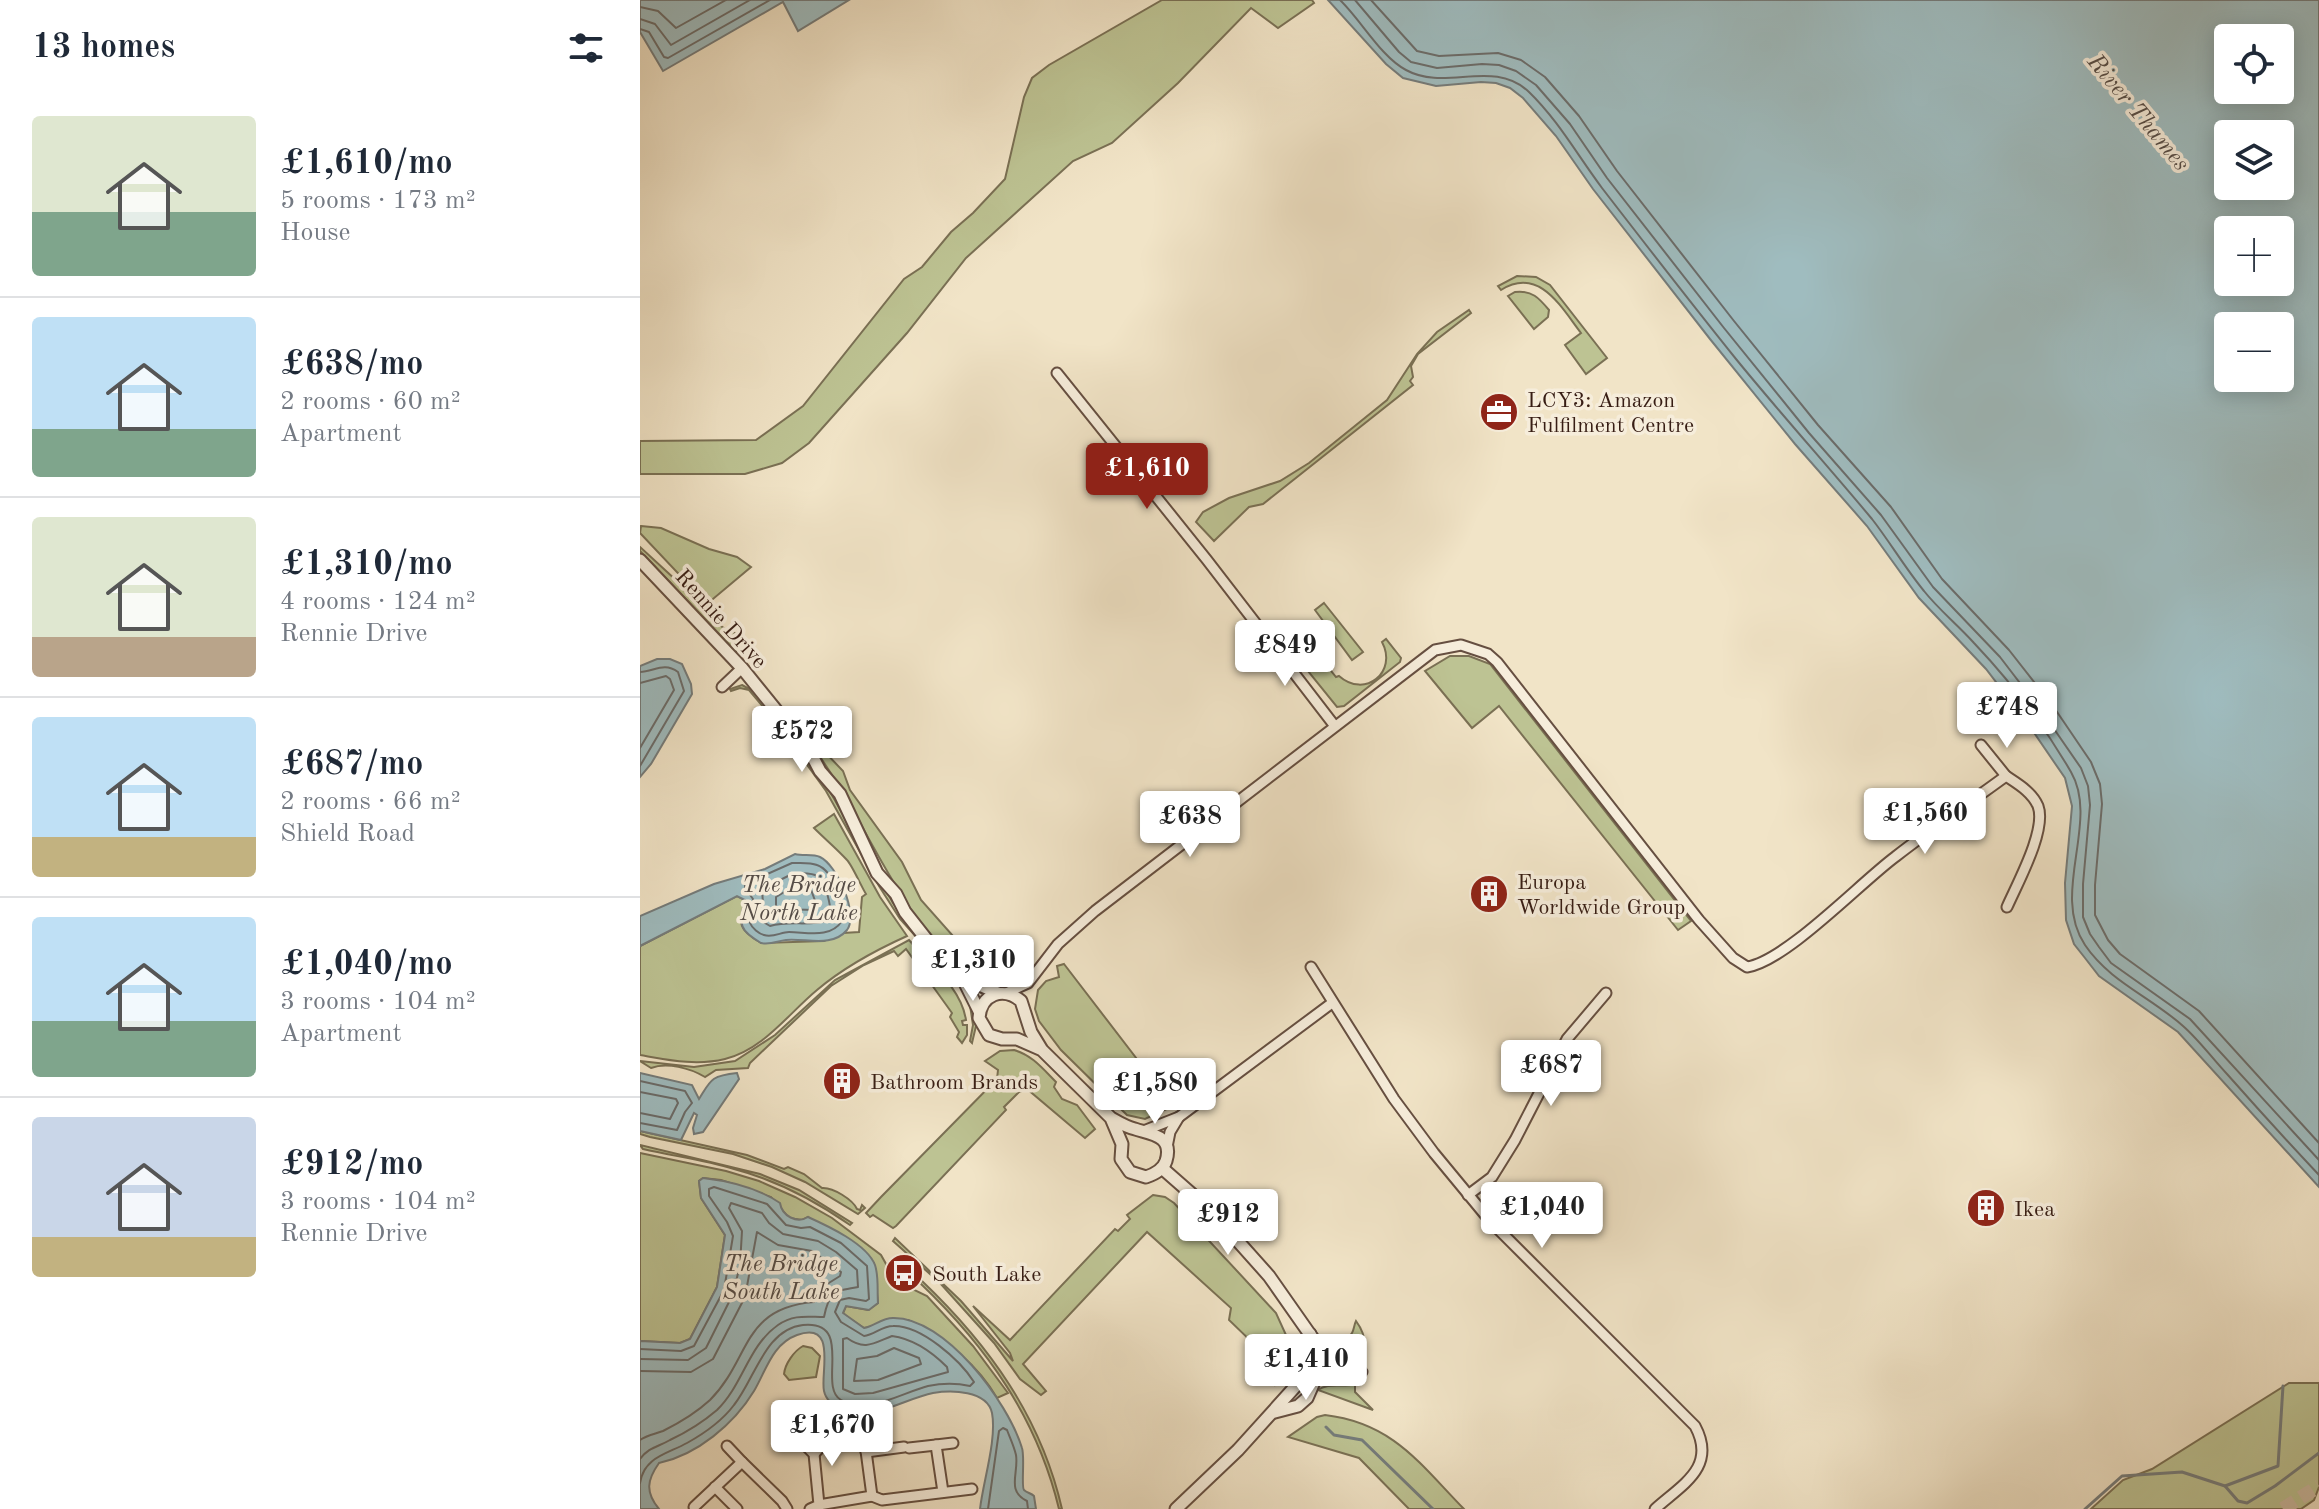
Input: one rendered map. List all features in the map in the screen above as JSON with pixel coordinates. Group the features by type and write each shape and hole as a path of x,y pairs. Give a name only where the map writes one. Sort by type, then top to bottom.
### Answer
{"street":[{"path":"1057,373 1334,725"},
{"name":"Rennie Drive","path":"640,560 742,668 810,752 820,771 840,794 877,873 896,894 905,912 938,954 963,978 979,1011 980,1024 989,1035 1026,1042 1042,1050 1111,1118 1122,1144 1121,1159 1130,1172 1146,1177 1162,1168"},
{"path":"979,1011 986,999 1028,983 1058,944 1095,911 1435,650 1461,645 1488,654 1516,683 1699,920 1733,958 1747,967 1761,965 1801,936 1894,858 2006,776"},
{"path":"722,687 742,668"},
{"path":"1981,745 2006,776 2027,790 2038,806 2040,822 2007,907"},
{"path":"1311,967 1394,1099 1468,1195 1507,1239 1695,1426 1703,1442 1703,1458 1696,1472 1655,1509"},
{"name":"Rennie Drive","path":"963,978 1016,997 1024,1006 1026,1019 1042,1050"},
{"path":"1024,1006 1032,978"},
{"path":"1468,1195 1492,1177 1515,1140 1567,1039 1606,993"},
{"path":"1122,1144 1132,1133 1179,1117 1332,1003"},
{"path":"1009,1038 1020,1031 1026,1019"},
{"path":"1176,1509 1313,1372 1310,1333 1269,1276 1211,1211 1162,1168 1170,1132 1179,1117"},
{"name":"Rennie Drive","path":"1111,1118 1159,1136 1167,1148"},
{"path":"1313,1372 1335,1379 1356,1378 1362,1372"},
{"path":"785,1425 814,1454"},
{"path":"864,1436 872,1496"},
{"path":"825,1442 814,1454 813,1508 872,1496 882,1500 972,1489"},
{"path":"866,1452 953,1443"},
{"path":"936,1445 943,1492"},
{"path":"727,1446 787,1509"},
{"path":"694,1507 742,1462"},
{"path":"715,1487 737,1509"},
{"path":"906,1498 907,1509"}],"green space":[{"path":"1162,0 1312,0 1314,3 1278,28 1251,8 1178,83 1112,143 1073,161 966,258 907,333 809,443 782,463 745,474 640,474 640,441 756,440 803,406 904,279 922,267 951,232 1005,179 1024,97 1032,78 1049,65"},
{"path":"1517,276 1536,277 1550,285 1607,358 1586,374 1565,345 1581,333 1548,293 1527,283 1501,290 1498,286"},
{"path":"1515,292 1535,296 1549,310 1548,317 1534,329 1508,296"},
{"path":"1469,310 1471,313 1418,354 1411,366 1413,377 1410,381 1413,385 1263,504 1249,507 1214,541 1196,522 1203,512 1229,498 1280,481 1309,463 1387,400 1417,354 1437,332"},
{"path":"641,526 661,528 709,549 737,557 751,567 707,604 640,533"},
{"path":"640,547 678,582 702,611 735,633 743,653 740,656 640,551"},
{"path":"1324,603 1363,652 1352,660 1315,610"},
{"path":"1293,623 1336,677 1349,682 1359,685 1376,679 1386,663 1382,642 1386,639 1401,658 1400,662 1344,706 1337,707 1278,634"},
{"path":"1450,656 1469,656 1490,664 1691,921 1678,930 1499,706 1472,728 1425,671"},
{"path":"742,685 755,692 824,781 893,903 930,952 957,979 972,1002 976,1026 972,1043 970,1005 962,988 900,919 826,791 779,726 749,690 730,689"},
{"path":"820,747 843,771 850,790 902,862 921,900 977,963 974,975 1001,986 978,980 955,964 933,940 892,880 815,749"},
{"path":"834,814 880,897 907,936 838,974 763,1040 739,1054 714,1061 693,1062 640,1055 640,946 737,896 745,900 741,920 744,930 761,943 824,941 843,933 859,932 862,897 866,894 849,863 814,828"},
{"path":"909,940 944,977 958,997 966,1020 962,1021 963,1025 967,1025 967,1035 962,1043 950,1017 952,1013 906,949 898,956 894,951 864,965 831,986 748,1068 716,1070 705,1077 678,1067 651,1068 640,1061 694,1067 735,1061 775,1035 835,980"},
{"path":"1064,964 1173,1106 1145,1119 1127,1115 1061,1050 1039,1021 1035,1009 1038,990 1046,981 1059,977 1057,966"},
{"path":"1014,1050 1042,1067 1056,1082 1054,1087 1062,1099 1077,1105 1095,1129 1085,1138 1027,1089 1019,1092 1004,1107 1006,1110 896,1226 893,1228 873,1215 870,1217 866,1213 997,1079 998,1070 985,1061 1000,1051"},
{"path":"640,1131 747,1155 784,1169 788,1167 804,1174 822,1188 842,1195 857,1209 860,1210 862,1205 865,1208 858,1214 805,1182 772,1167 733,1154 650,1137 640,1134"},
{"path":"640,1145 760,1174 799,1190 852,1223 850,1225 809,1199 765,1179 723,1166 643,1149"},
{"path":"640,1153 759,1181 832,1218 881,1255 890,1271 908,1287 927,1296 973,1346 1008,1393 997,1398 980,1374 958,1353 908,1320 864,1328 846,1316 843,1313 846,1306 868,1310 878,1303 874,1263 808,1217 802,1220 789,1218 771,1197 721,1180 703,1178 699,1181 701,1198 725,1235 717,1287 690,1339 680,1343 640,1341"},
{"path":"1153,1195 1165,1197 1174,1203 1276,1313 1286,1335 1293,1366 1275,1385 1249,1355 1256,1346 1229,1320 1231,1308 1147,1232 1023,1364 1046,1391 1041,1395 1020,1379 994,1343 940,1283 893,1241 895,1238 961,1301 1013,1361 973,1306 1010,1340 1115,1229 1118,1231 1130,1219 1127,1215"},
{"path":"922,1281 969,1331 1009,1384 1041,1444 1062,1509 1059,1509 1037,1444 1006,1386 967,1333 920,1283"},
{"path":"1356,1321 1364,1339 1362,1357 1355,1369 1337,1372 1325,1362 1321,1347 1346,1339"},
{"path":"803,1346 812,1348 820,1356 816,1377 789,1380 784,1374 786,1366 793,1354"},
{"path":"2289,1383 2319,1383 2319,1487 2314,1500 2301,1509 2091,1509 2123,1480 2152,1469"},
{"path":"1355,1384 1355,1392 1373,1410 1318,1390 1326,1386"},
{"path":"1325,1415 1349,1419 1387,1436 1419,1462 1464,1509 1409,1509 1359,1458 1288,1437"}],"water":[{"path":"640,0 849,0 798,31 783,2 663,71 640,32"},
{"name":"River Thames","path":"1328,0 2319,0 2319,1187 2178,1032 2099,976 2074,944 2066,920 2065,883 2072,806 2065,778 1986,669 1919,598 1867,526 1795,444 1710,339 1593,189 1556,136 1523,98 1510,88 1481,82 1436,86 1403,78 1386,64"},
{"path":"657,659 670,659 682,664 692,694 651,764 640,777 640,666"},
{"name":"The Bridge North Lake","path":"795,854 820,857 839,879 850,913 850,923 841,936 826,941 761,943 744,930 745,900 737,896 640,946 640,916 714,884 765,869"},
{"path":"640,1073 692,1085 699,1099 716,1078 737,1073 739,1079 703,1132 694,1134 697,1115 694,1113 681,1140 640,1131"},
{"name":"The Bridge South Lake","path":"703,1178 733,1183 762,1193 780,1203 791,1218 799,1220 808,1217 846,1236 864,1250 875,1265 878,1303 869,1310 846,1306 843,1313 864,1328 889,1318 913,1321 933,1331 972,1365 1015,1429 1023,1452 1023,1488 1034,1496 1036,1509 980,1509 993,1423 989,1405 983,1400 967,1393 940,1392 864,1413 840,1408 825,1394 823,1342 818,1335 810,1332 788,1339 781,1345 746,1403 725,1426 687,1453 659,1463 649,1486 651,1497 659,1509 640,1509 640,1341 680,1343 690,1339 717,1287 725,1235 701,1198 699,1181"}],"waterway":[{"path":"2225,1486 2278,1466 2283,1386"},
{"path":"1326,1427 1334,1435 1362,1440 1433,1509"},
{"path":"2085,1509 2122,1476 2182,1472 2225,1486 2238,1501 2247,1503 2319,1453"}],"tunnel":[{"path":"2283,1509 2319,1486"}],"place":[{"name":"LCY3: Amazon Fulfilment Centre","path":"1499,412"},
{"name":"Europa Worldwide Group","path":"1489,894"},
{"name":"Bathroom Brands","path":"842,1081"},
{"name":"Ikea","path":"1986,1208"},
{"name":"South Lake","path":"904,1273"}]}
